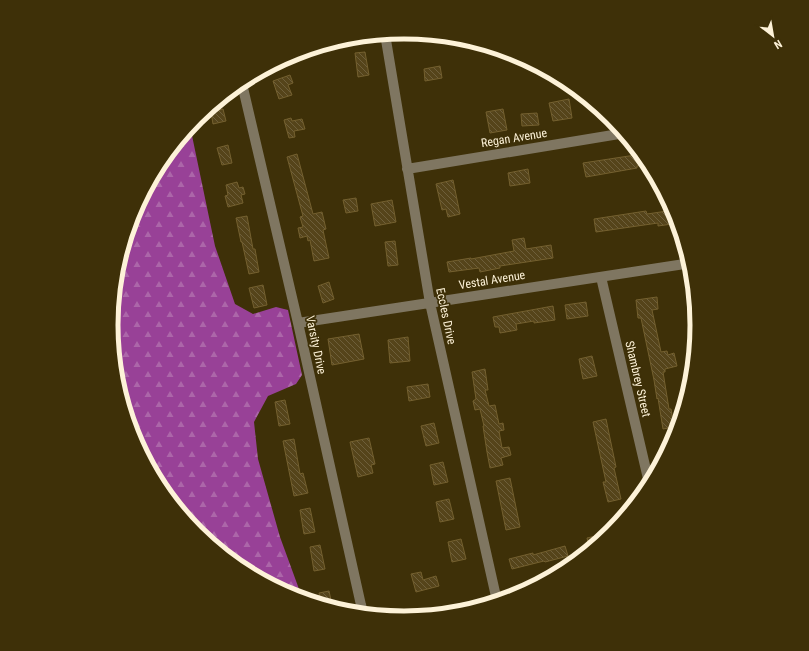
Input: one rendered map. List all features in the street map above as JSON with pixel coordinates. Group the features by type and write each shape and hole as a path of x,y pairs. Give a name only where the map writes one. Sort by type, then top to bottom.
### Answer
{"street":[{"name":"Eccles Drive","path":"386,40 430,303 496,597"},
{"name":"Varsity Drive","path":"244,88 362,609"},
{"name":"Regan Avenue","path":"407,168 617,134"},
{"name":"Vestal Avenue","path":"298,323 684,264"},
{"name":"Shambrey Street","path":"601,277 648,477"}],"green space":[{"path":"192,134 215,246 235,304 253,314 276,307 288,310 302,375 296,384 268,396 254,422 258,459 280,537 300,592 261,574 245,564 216,541 189,514 166,485 156,469 133,418 128,400 120,363 118,326 120,288 128,251 133,233 156,182 177,151"}],"building":[{"path":"365,52 369,75 358,77 355,53"},
{"path":"440,66 442,78 425,81 424,69"},
{"path":"290,75 293,83 288,85 292,95 279,99 273,81"},
{"path":"569,99 572,118 553,121 549,103"},
{"path":"223,109 226,121 213,124 211,114 215,111"},
{"path":"503,109 507,130 490,133 486,112"},
{"path":"537,113 539,125 522,126 521,114"},
{"path":"291,118 292,121 302,119 305,129 294,131 295,137 289,138 284,120"},
{"path":"228,145 232,163 222,165 217,148"},
{"path":"297,154 313,214 322,212 326,229 323,230 329,258 314,261 310,240 308,241 307,236 300,238 298,228 303,227 300,217 303,216 287,157"},
{"path":"635,155 642,165 637,166 637,168 586,177 583,163"},
{"path":"528,169 530,183 510,186 508,173"},
{"path":"453,180 460,214 448,217 446,209 442,210 436,184"},
{"path":"237,182 239,188 243,187 245,194 241,195 243,203 228,207 225,196 228,195 226,185"},
{"path":"356,198 358,211 346,213 343,200"},
{"path":"392,200 396,222 375,226 371,204"},
{"path":"646,211 647,214 667,211 672,224 658,226 658,223 596,232 594,219"},
{"path":"247,216 259,272 249,274 236,218"},
{"path":"524,238 526,249 551,245 553,258 500,266 500,268 480,272 479,268 449,272 447,262 514,251 512,240"},
{"path":"395,241 398,265 388,266 385,242"},
{"path":"329,282 334,299 323,303 318,286"},
{"path":"263,285 267,305 254,308 249,288"},
{"path":"657,297 658,309 652,310 661,352 667,351 668,355 674,353 677,366 665,369 665,372 663,372 669,409 671,409 674,424 672,427 663,429 641,318 638,318 636,300"},
{"path":"586,302 588,316 567,319 565,305"},
{"path":"553,306 555,320 516,324 517,330 500,333 499,327 495,327 493,317"},
{"path":"359,334 364,359 332,365 328,339"},
{"path":"408,337 410,361 390,363 388,340"},
{"path":"592,356 597,376 583,379 579,359"},
{"path":"485,369 488,390 485,390 489,406 495,405 499,424 503,423 504,430 499,431 502,448 509,447 511,455 501,458 503,465 490,468 480,409 475,410 473,401 476,399 472,372"},
{"path":"428,384 430,397 409,401 407,387"},
{"path":"285,400 290,424 279,426 275,402"},
{"path":"606,419 621,499 608,502 603,482 606,482 593,422"},
{"path":"434,423 439,443 426,446 421,426"},
{"path":"369,438 375,464 371,465 373,473 358,477 350,442"},
{"path":"294,439 300,474 303,473 308,493 294,496 283,441"},
{"path":"443,462 448,482 434,485 430,465"},
{"path":"510,478 520,527 506,530 496,481"},
{"path":"449,499 454,519 440,522 436,502"},
{"path":"310,508 315,532 304,534 300,510"},
{"path":"599,535 589,545 587,538"},
{"path":"461,539 466,559 452,562 448,542"},
{"path":"320,545 325,569 314,571 310,547"},
{"path":"565,546 568,556 512,569 509,559 533,553 533,555"},
{"path":"421,572 423,580 436,576 439,586 416,592 411,574"},
{"path":"329,591 332,602 320,599 319,593"}]}
